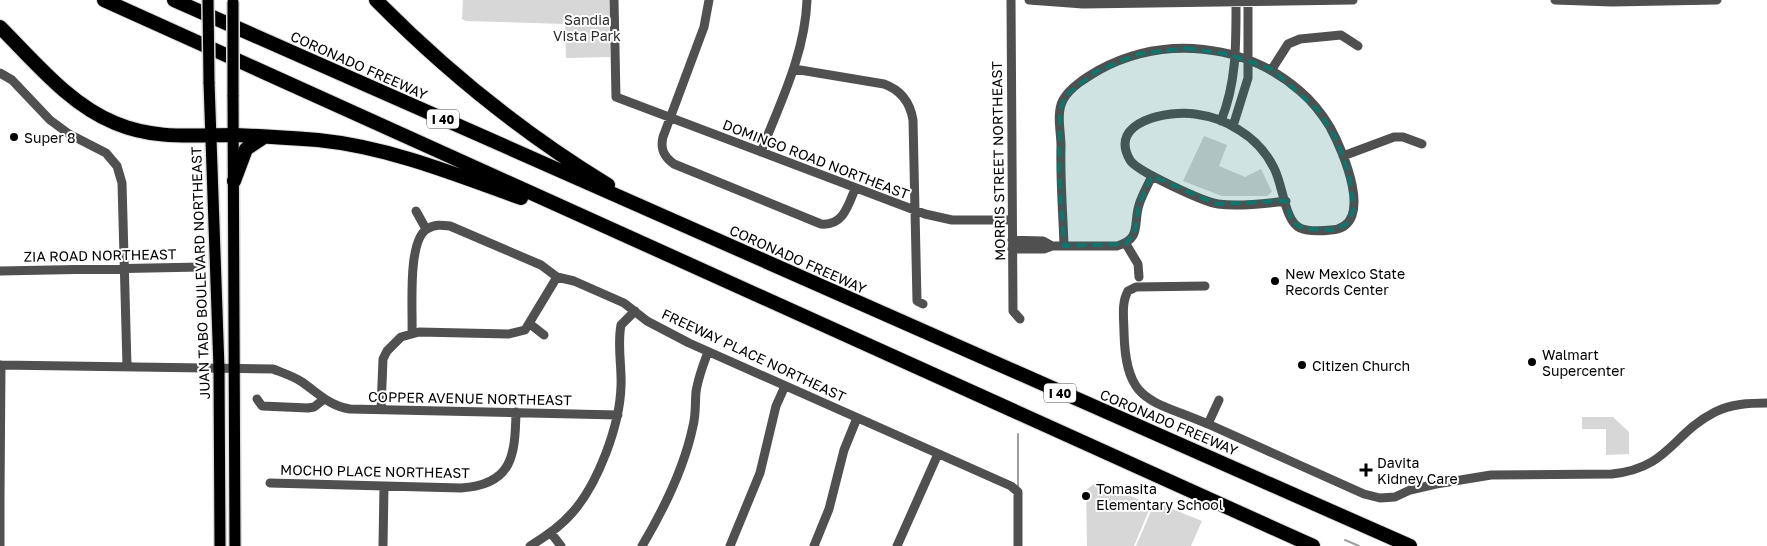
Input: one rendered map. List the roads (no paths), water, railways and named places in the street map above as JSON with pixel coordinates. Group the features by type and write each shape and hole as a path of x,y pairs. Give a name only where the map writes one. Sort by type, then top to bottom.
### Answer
{"highway":[{"name":"I 40","path":"104,0 621,234 1059,429 1313,546"},
{"name":"CORONADO FREEWAY","path":"174,0 711,239 1410,546"},
{"path":"376,0 478,96 548,147 611,187 711,239"},
{"path":"0,27 55,83 82,105 116,124 149,133 190,137 234,135 264,137 346,144 383,151 452,173 621,234"},
{"path":"234,181 246,148 264,137"}],"main road":[{"name":"JUAN TABO BOULEVARD NORTHEAST","path":"208,0 210,136 220,368 220,546"},
{"path":"233,1 235,546"},
{"path":"220,512 235,512"}],"street":[{"name":"DOMINGO ROAD NORTHEAST","path":"614,0 616,97 915,211 952,220 1012,220"},
{"path":"708,0 704,27 670,118 662,145 669,160 817,223 830,224 840,219 855,189"},
{"path":"761,152 794,69 804,32 807,0"},
{"name":"MORRIS STREET NORTHEAST","path":"1011,0 1013,311 1020,319"},
{"path":"1029,0 1083,4 1352,0"},
{"path":"1555,0 1717,0"},
{"path":"1222,121 1231,95 1236,56 1236,1"},
{"path":"1233,126 1245,90 1248,60 1248,1"},
{"path":"1272,69 1285,48 1292,42 1300,39 1341,35 1358,46"},
{"path":"1064,246 1059,165 1060,107 1066,96 1095,72 1138,54 1163,49 1186,48 1236,56 1272,69 1306,96 1318,111 1343,156 1351,184 1354,213 1344,226 1326,230 1309,230 1296,226 1289,218 1286,201 1279,178 1267,156 1252,138 1222,121 1185,113 1162,114 1142,122 1129,132 1126,140 1127,152 1133,164 1152,176 1216,204 1286,201"},
{"path":"794,69 884,84 903,95 911,109 913,120 917,301 923,304"},
{"path":"0,73 12,80 50,120 69,134 106,153 117,166 122,183 126,366"},
{"path":"1343,156 1394,137 1403,137 1422,144"},
{"path":"1012,245 1044,250 1052,246 1117,246 1126,244 1135,233 1139,205 1152,176"},
{"path":"412,333 415,250 419,238 426,229 416,211"},
{"name":"FREEWAY PLACE NORTHEAST","path":"426,229 438,225 450,226 541,265 557,277 574,281 624,303 662,330 708,352 1011,486 1018,492 1018,546"},
{"path":"1126,244 1138,264 1139,277"},
{"name":"ZIA ROAD NORTHEAST","path":"0,271 201,267"},
{"path":"381,409 383,359 394,343 401,337 412,333 508,334 525,330 557,277"},
{"path":"1205,286 1136,287 1125,296 1127,367 1137,390 1145,397 1372,498 1388,498 1434,484 1491,475 1612,474 1630,471 1663,456 1700,421 1716,411 1742,404 1767,403"},
{"path":"530,546 551,533 573,512 587,490 608,445 618,415 622,386 620,330 624,321 635,311"},
{"path":"530,324 544,335"},
{"path":"642,546 659,516 683,462 694,425 696,392 701,370 708,352"},
{"path":"0,546 1,365"},
{"name":"COPPER AVENUE NORTHEAST","path":"1,365 273,369 301,381 323,400 345,408 618,415"},
{"path":"730,546 760,473 776,406 785,386"},
{"path":"257,399 262,406 308,408 314,407 323,400"},
{"path":"1208,424 1219,400"},
{"name":"MOCHO PLACE NORTHEAST","path":"270,484 471,487 491,480 506,468 513,456 516,412"},
{"path":"814,546 829,509 844,450 857,418"},
{"path":"897,546 938,454"},
{"path":"382,546 384,486"},
{"path":"551,533 561,546"}],"waterway":[{"path":"1018,434 1018,489"},
{"path":"1345,540 1359,546"}],"place":[{"name":"Super 8","path":"14,137"},
{"name":"New Mexico State Records Center","path":"1275,281"},
{"name":"Walmart Supercenter","path":"1532,362"},
{"name":"Citizen Church","path":"1302,365"},
{"name":"Davita Kidney Care","path":"1366,470"},
{"name":"Tomasita Elementary School","path":"1086,496"}],"park label":[{"name":"Sandia Vista Park","path":"587,28"}]}
